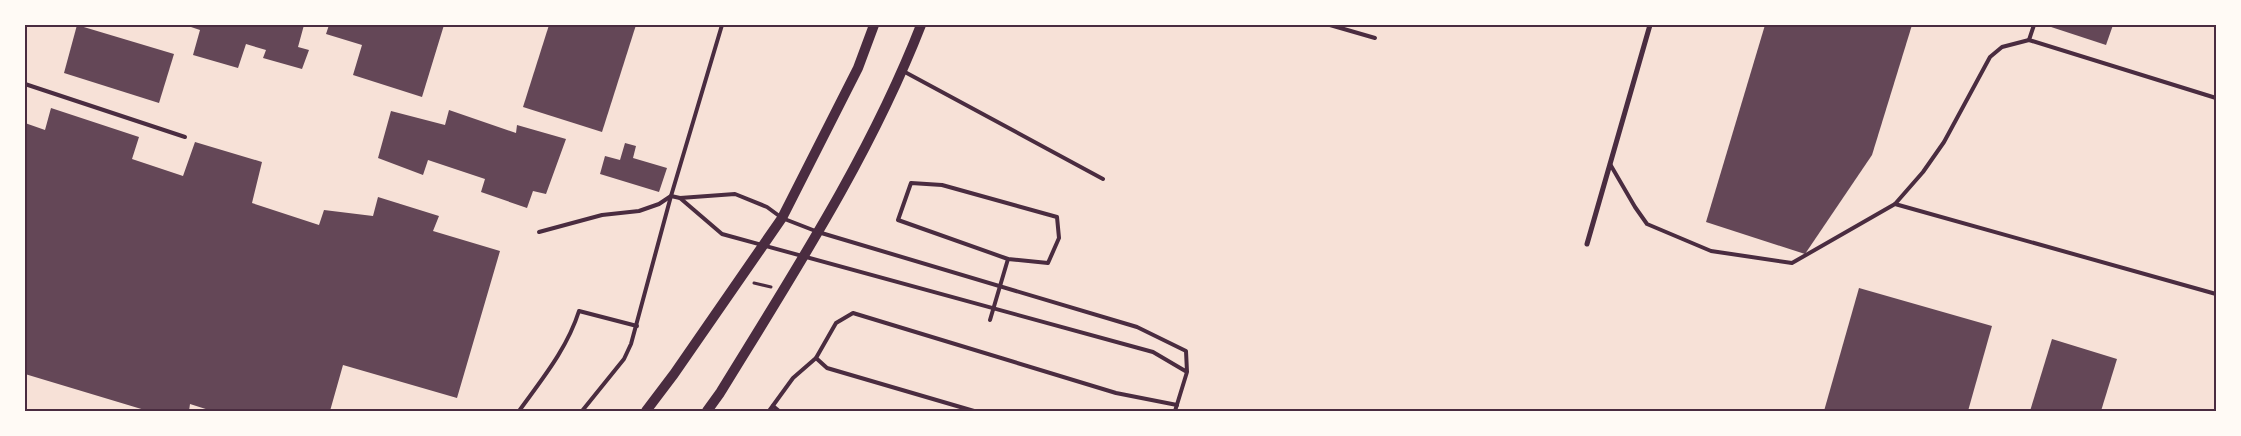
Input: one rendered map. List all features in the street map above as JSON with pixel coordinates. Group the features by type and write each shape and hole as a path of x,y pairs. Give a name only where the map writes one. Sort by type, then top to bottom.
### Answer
{"main road":[{"path":"646,411 765,245 782,218 858,68 874,25"},
{"path":"707,411 720,393 831,211 903,71 921,25"}],"street":[{"path":"1587,244 1650,25"}],"lane":[{"path":"582,411 624,359 637,326 671,196 722,25"},
{"path":"1330,25 1375,38"},
{"path":"2029,40 2034,25"},
{"path":"1610,164 1635,207 1648,224 1711,251 1792,263 1895,204 1923,172 1944,142 1990,56 2002,47 2029,40 2216,98"},
{"path":"903,71 1103,179"},
{"path":"25,84 185,137"},
{"path":"911,183 942,185 1056,217 1059,238 1048,263 1008,259 898,220 911,183"},
{"path":"539,232 602,215 639,211 659,204 671,196 680,198 734,194 767,207 782,218 818,232 1136,327 1186,351 1187,372 1175,411"},
{"path":"680,198 722,234 1153,352 1187,372"},
{"path":"1895,204 2216,294"},
{"path":"990,320 1008,259"},
{"path":"519,411 564,349 579,310 637,326"},
{"path":"769,411 793,378 816,358 836,322 853,313 1116,393 1177,405"},
{"path":"816,358 827,368 974,411"},
{"path":"773,406 780,411"}],"path":[{"path":"754,283 771,288"}],"building":[{"path":"77,25 174,54 159,103 64,73"},
{"path":"185,25 304,25 298,47 309,50 302,69 263,58 266,50 246,44 238,68 193,55 200,30"},
{"path":"329,25 444,25 422,97 353,75 362,45 326,34"},
{"path":"549,25 636,25 602,132 523,107"},
{"path":"1765,25 1912,25 1872,155 1805,254 1706,222"},
{"path":"2045,25 2113,25 2106,45"},
{"path":"51,108 139,137 132,159 183,176 195,142 262,162 252,203 319,225 324,210 373,216 378,197 439,216 433,231 500,251 457,398 343,365 330,411 212,411 190,404 189,411 148,411 25,374 25,123 45,130"},
{"path":"449,110 516,133 517,125 566,139 546,194 533,191 527,208 481,192 485,179 428,160 423,175 378,158 391,111 445,125"},
{"path":"625,143 636,146 633,158 667,168 659,192 600,174 605,156 620,160"},
{"path":"1859,288 1992,326 1968,411 1824,411"},
{"path":"2052,339 2117,359 2101,411 2030,411"}]}
